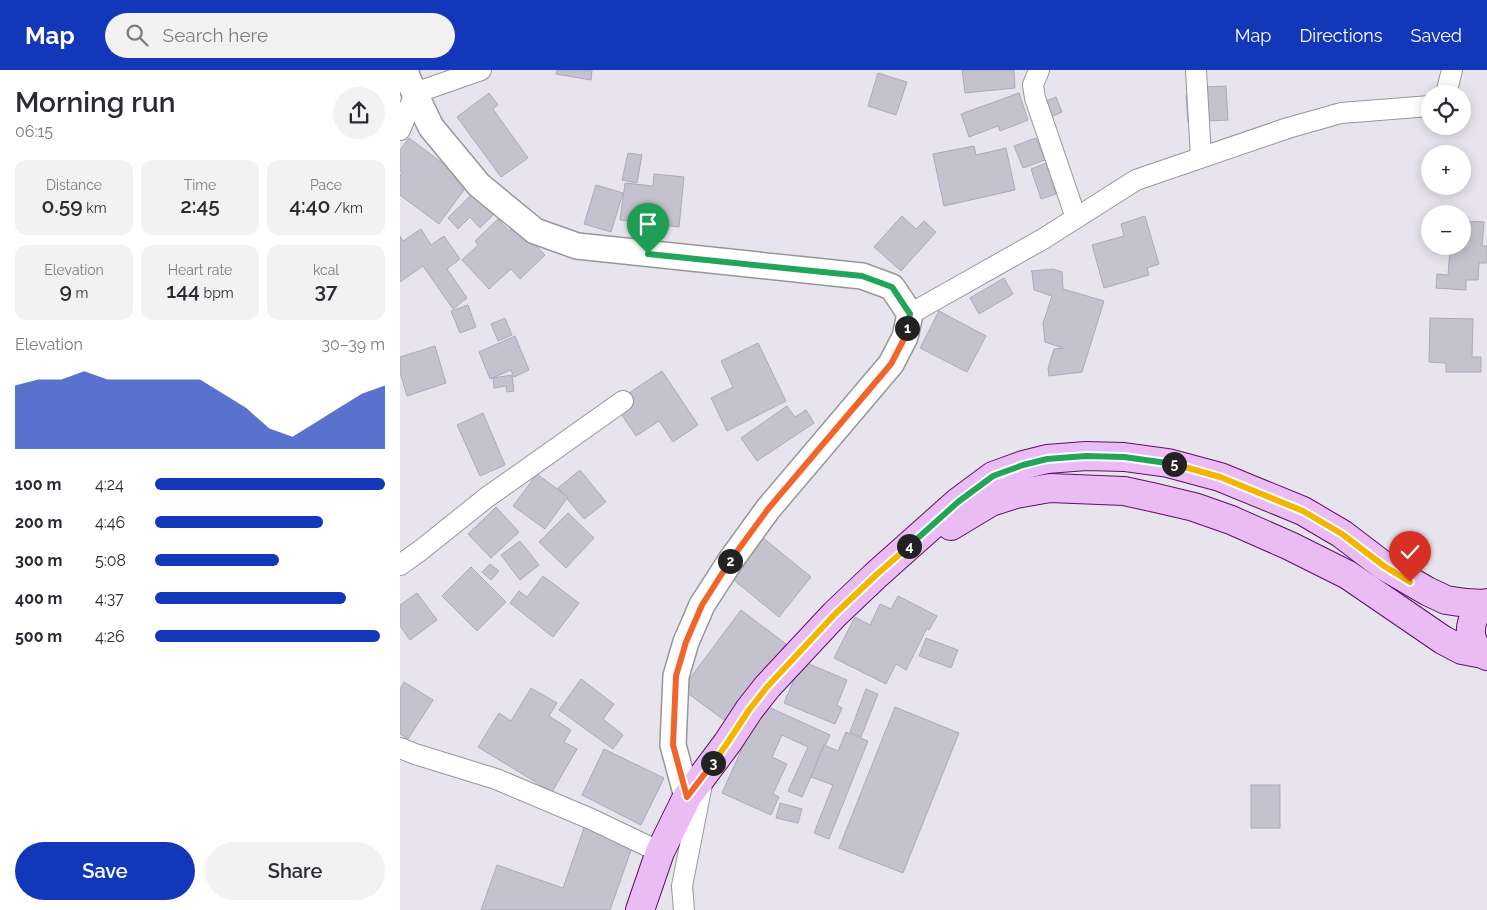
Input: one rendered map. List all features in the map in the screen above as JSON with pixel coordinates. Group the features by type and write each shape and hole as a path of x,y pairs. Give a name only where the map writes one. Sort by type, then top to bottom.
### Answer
{"main road":[{"path":"640,910 660,852 687,797 767,687 835,614 958,502 993,476 1023,465 1047,459 1086,456 1124,457 1168,463 1220,477 1303,511 1334,529 1384,566 1427,591 1446,600 1486,604"},
{"path":"892,562 991,502 1016,494 1050,488 1124,491 1194,507 1231,520 1290,546 1348,575 1443,640 1462,650 1485,655"},
{"path":"1485,655 1476,647 1470,628 1478,610 1486,604"}],"street":[{"path":"406,70 431,127 479,185 534,231 577,246 862,276 892,287 910,314 905,337 891,364 768,509 731,560 702,605 686,642 676,676 673,745 687,797"},
{"path":"400,130 415,93 481,70"},
{"path":"1039,70 1033,85 1035,98 1076,218"},
{"path":"1196,70 1201,158"},
{"path":"1448,85 1452,70"},
{"path":"910,314 1043,238 1136,180 1288,128 1341,113 1421,107"},
{"path":"400,565 486,498 623,401"},
{"path":"400,748 496,779 591,819 660,852"},
{"path":"684,910 682,886 704,774"}],"building":[{"path":"557,70 592,70 591,80 556,74"},
{"path":"962,70 1014,70 1015,88 965,93"},
{"path":"878,73 907,82 896,115 868,106"},
{"path":"1226,86 1228,120 1188,122 1186,95 1203,94 1203,87"},
{"path":"489,93 498,105 493,109 528,158 501,177 457,117"},
{"path":"1019,93 1028,120 1000,131 998,126 969,137 961,114"},
{"path":"1056,97 1062,112 1048,118 1041,103"},
{"path":"409,138 469,183 439,224 400,195 400,175 402,173 400,171 400,150"},
{"path":"1036,138 1045,160 1023,168 1014,146"},
{"path":"974,146 976,155 1006,148 1015,190 944,206 933,154"},
{"path":"628,153 642,155 637,183 622,180"},
{"path":"1046,163 1056,194 1041,199 1031,169"},
{"path":"654,174 684,177 679,227 620,220 625,183 653,186"},
{"path":"596,185 623,193 611,232 584,224"},
{"path":"472,194 493,215 480,228 470,217 458,229 448,218"},
{"path":"902,216 916,229 924,221 936,232 901,271 874,247"},
{"path":"1145,216 1159,264 1147,268 1149,275 1104,288 1092,245 1124,236 1121,224"},
{"path":"498,219 509,231 516,225 545,255 520,279 511,269 489,289 462,260 478,245 475,241"},
{"path":"1471,221 1484,222 1482,246 1487,246 1487,263 1479,263 1478,280 1466,280 1466,290 1436,288 1437,274 1448,275 1450,255 1471,255"},
{"path":"421,229 431,245 444,236 460,259 447,269 467,298 453,309 423,266 400,282 400,236 403,241"},
{"path":"1053,269 1062,272 1063,289 1104,301 1082,372 1049,376 1048,368 1054,349 1063,348 1045,342 1043,323 1052,296 1034,290 1031,271"},
{"path":"1004,278 1013,294 979,314 970,298"},
{"path":"468,305 476,327 460,333 451,311"},
{"path":"939,311 986,336 967,372 920,348"},
{"path":"505,318 512,335 498,341 491,324"},
{"path":"1430,318 1473,319 1472,357 1481,357 1481,372 1446,372 1446,363 1429,362"},
{"path":"515,336 529,370 514,377 511,370 490,379 479,352"},
{"path":"758,343 786,401 727,431 711,398 733,387 721,361"},
{"path":"435,346 446,383 407,396 400,372 400,357"},
{"path":"662,371 698,425 673,442 659,421 636,436 614,403"},
{"path":"512,375 514,391 507,392 506,386 494,388 493,378"},
{"path":"787,406 795,417 806,410 814,423 757,461 741,438"},
{"path":"483,413 505,465 480,476 457,425"},
{"path":"580,470 606,502 584,519 558,488"},
{"path":"537,474 568,497 545,529 513,506"},
{"path":"496,507 519,532 491,558 468,534"},
{"path":"568,513 594,538 566,568 539,542"},
{"path":"757,533 811,577 779,617 724,572"},
{"path":"520,541 539,565 520,580 501,555"},
{"path":"490,564 499,571 491,580 482,572"},
{"path":"471,567 506,602 477,631 442,596"},
{"path":"543,576 579,603 553,637 510,603 519,591 527,597"},
{"path":"417,593 437,620 410,640 400,626 400,605"},
{"path":"898,596 937,616 929,630 927,628 906,670 896,664 886,684 834,658 855,617 870,625 880,604 891,609"},
{"path":"741,610 786,644 728,723 682,689"},
{"path":"926,638 958,650 951,668 919,656"},
{"path":"802,661 847,680 837,705 842,708 835,724 784,703"},
{"path":"581,679 614,704 603,719 623,735 613,749 559,710"},
{"path":"404,682 433,700 408,739 400,734 400,689"},
{"path":"531,688 557,703 549,716 571,730 564,742 577,749 552,792 478,747 499,713 511,721"},
{"path":"866,689 878,694 861,737 850,732"},
{"path":"762,704 830,735 802,797 788,791 808,747 782,735 772,757 787,764 773,794 779,797 771,815 722,793"},
{"path":"895,707 959,733 903,873 839,848"},
{"path":"846,732 868,741 829,839 814,833 833,785 811,777 824,745 838,751"},
{"path":"604,749 664,778 641,825 582,795"},
{"path":"1251,785 1280,785 1280,828 1251,828"},
{"path":"780,803 802,809 798,823 776,818"},
{"path":"585,825 634,842 610,910 481,910 497,865 563,888"}],"route":[{"path":"648,254 862,276 892,287 910,314 905,337 891,364 768,509 731,560 702,605 686,642 676,676 673,745 687,797 767,687 835,614 958,502 993,476 1023,465 1047,459 1086,456 1124,457 1168,463 1220,477 1303,511 1342,534 1384,566 1410,582"}]}
